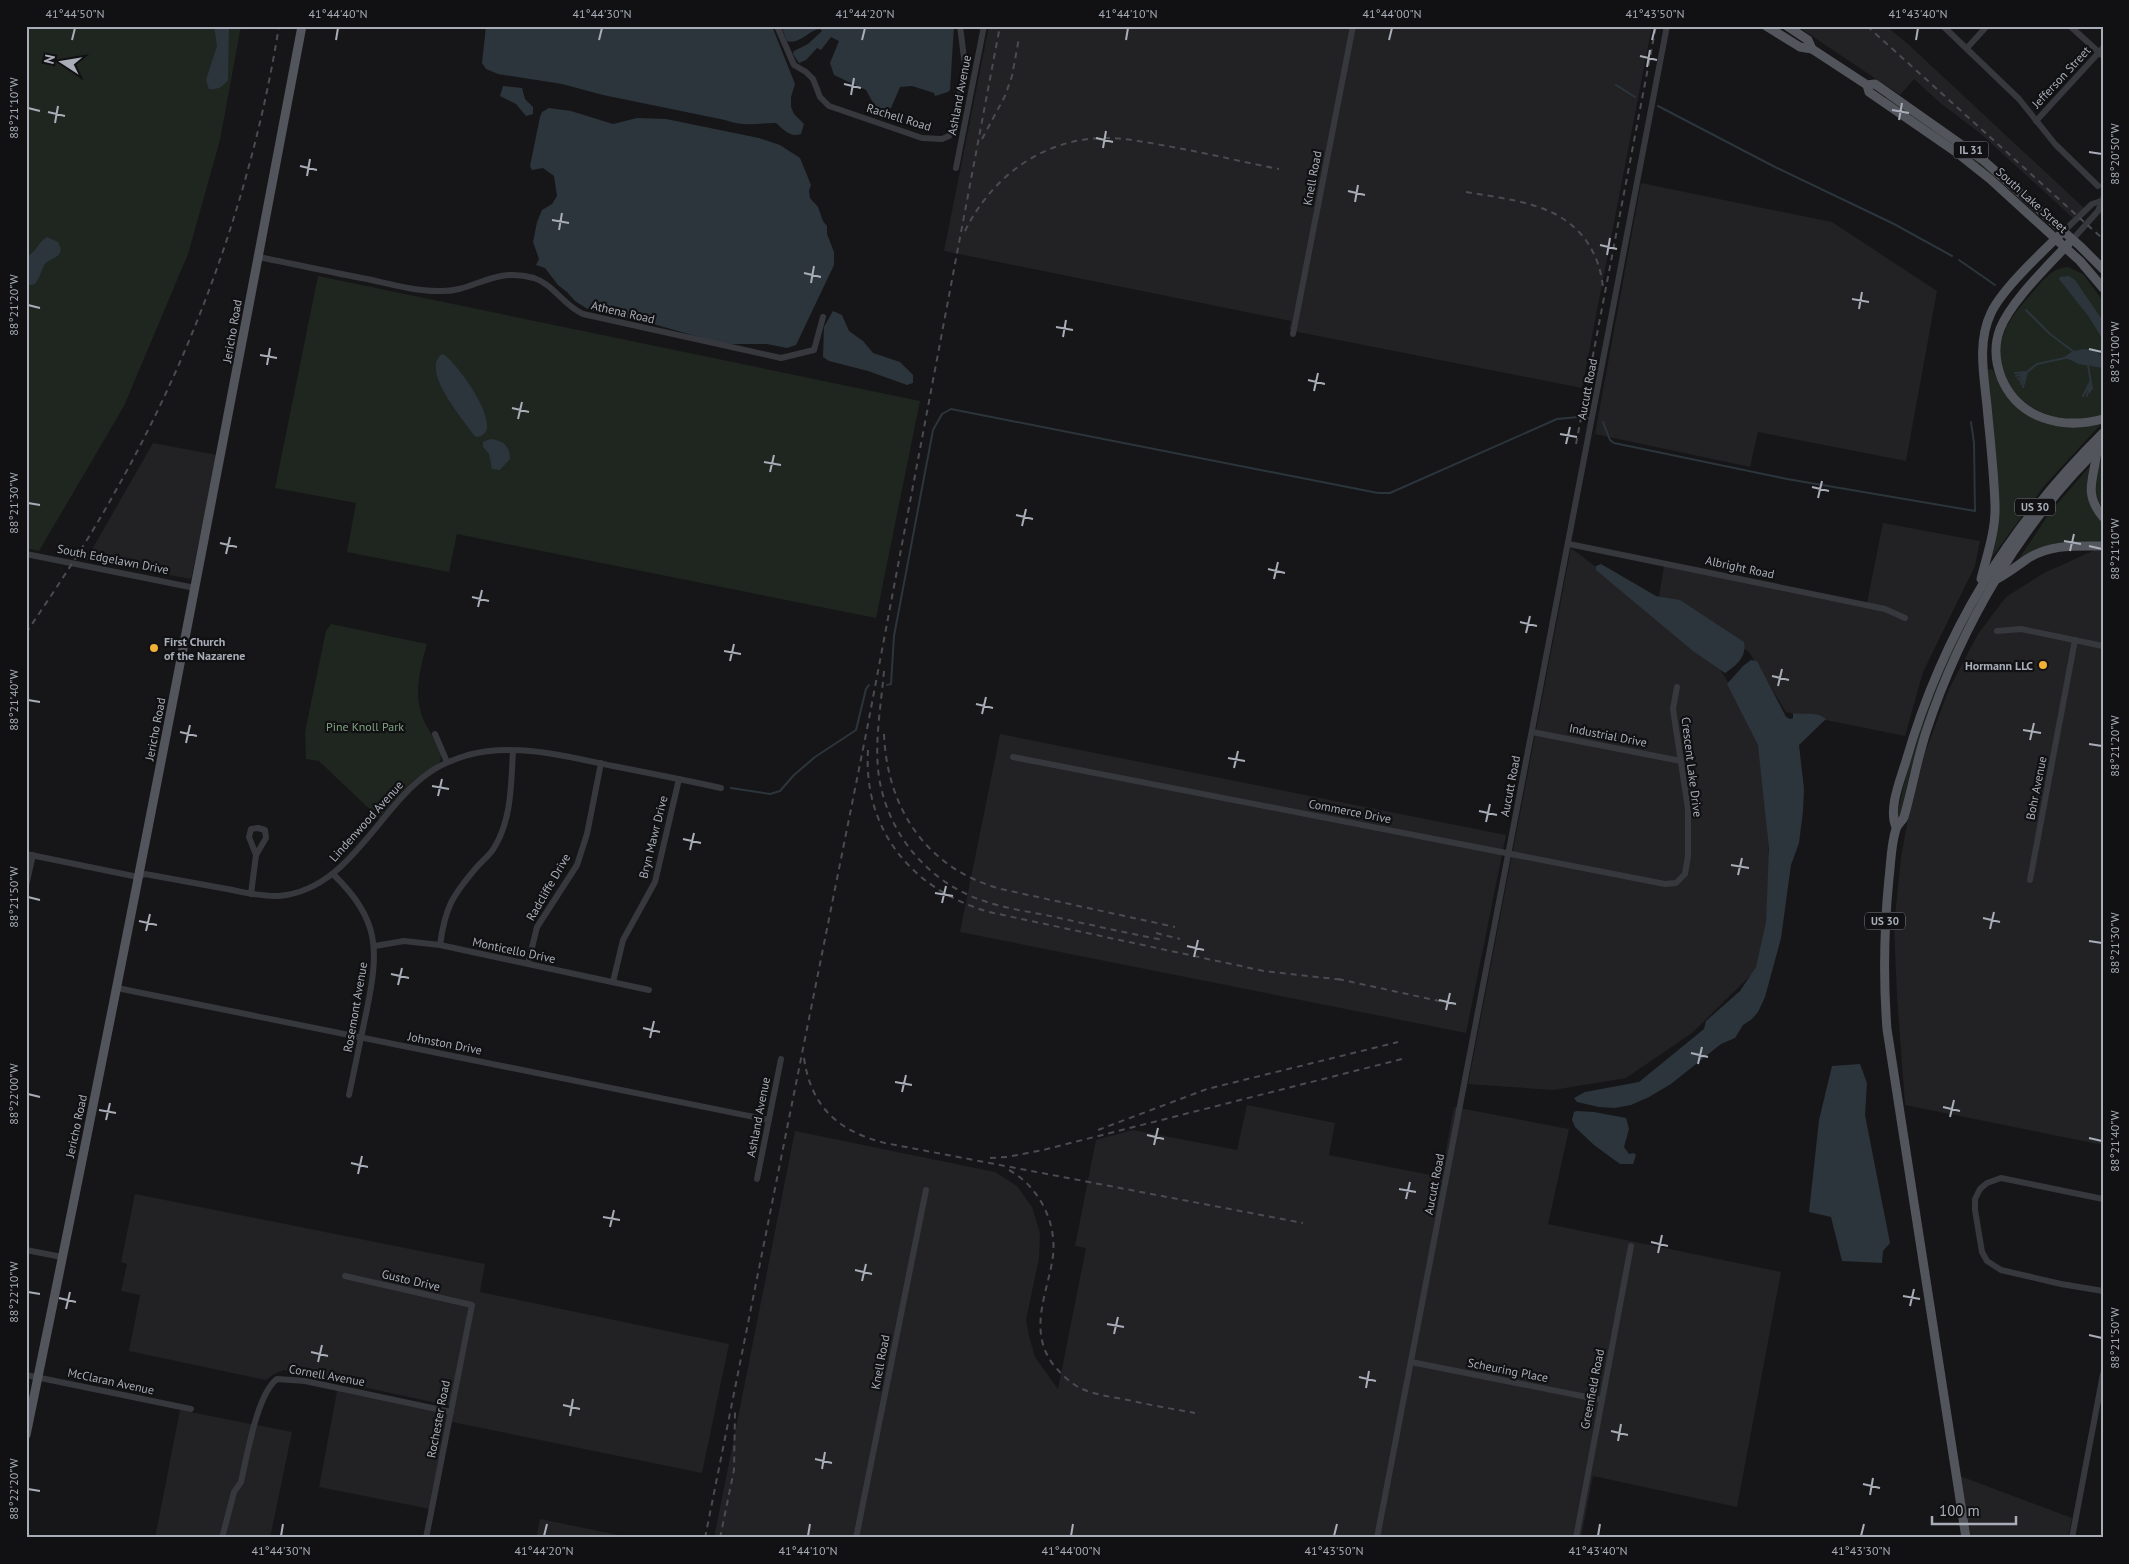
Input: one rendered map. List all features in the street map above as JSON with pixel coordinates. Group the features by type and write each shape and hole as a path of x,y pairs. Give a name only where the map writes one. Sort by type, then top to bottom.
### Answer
{"main road":[{"name":"Jericho Road","path":"26,1435 117,988 302,26"},
{"name":"South Lake Street","path":"1766,26 1800,47 1812,49 1867,85 1875,84 1964,144 2073,239 2103,269"},
{"name":"South Lake Street","path":"1787,26 1808,40 1812,49"},
{"name":"South Lake Street","path":"1867,85 1869,92 1970,162 2065,247 2103,288"},
{"path":"1978,589 1992,534 1995,507 1983,372 1984,333 1990,314 2001,298 2064,231"},
{"path":"2073,239 2006,317 1996,342 1997,367 2005,386 2016,401 2038,417 2056,423 2072,424 2103,419"},
{"name":"US 30","path":"1966,1538 1887,1029 1884,946 1887,895 1896,828 1892,818 1917,726 1945,654 1978,589 1997,558 2030,513 2068,468 2103,433"},
{"path":"2100,447 2090,480 2095,506 2103,517"},
{"name":"US 30","path":"1896,828 1903,819 1918,757 1941,690 1979,610 1997,579 2039,518 2100,447"},
{"path":"1997,579 2028,559 2050,549 2067,546 2103,546"}],"street":[{"name":"Rachell Road","path":"777,26 794,65 813,79 820,97 829,106 922,138 938,140 946,138 954,129 965,66 960,26"},
{"name":"Ashland Avenue","path":"956,168 984,26"},
{"name":"Knell Road","path":"1294,334 1353,26"},
{"name":"Aucutt Road","path":"1377,1538 1667,26"},
{"path":"1943,26 2019,99 2055,144 2098,186"},
{"path":"1967,48 1987,26"},
{"path":"2070,26 2102,52"},
{"name":"Jefferson Street","path":"2036,121 2102,52"},
{"path":"2064,231 2092,204 2102,200"},
{"path":"2073,239 2098,210 2102,200"},
{"name":"Athena Road","path":"258,257 424,291 454,291 481,280 500,275 526,277 542,282 569,306 582,314 781,358 814,350 824,317"},
{"name":"Albright Road","path":"1569,544 1885,609 1905,618"},
{"name":"South Edgelawn Drive","path":"26,554 195,588"},
{"path":"1997,631 2021,629 2103,646"},
{"name":"Bohr Avenue","path":"2030,880 2075,640"},
{"name":"Crescent Lake Drive","path":"1677,687 1674,709 1688,809 1687,868 1681,878"},
{"name":"Industrial Drive","path":"1532,732 1681,761"},
{"path":"435,734 447,762"},
{"path":"440,945 443,921 455,892 494,848 505,824 509,804 513,751"},
{"name":"Lindenwood Avenue","path":"29,855 138,877 145,874 251,894 280,896 299,892 333,874 414,785 430,772 447,762 482,752 513,751 574,758 721,788"},
{"name":"Commerce Drive","path":"1013,757 1665,884 1676,882 1681,878"},
{"name":"Radcliffe Drive","path":"528,964 537,927 577,864 587,834 601,763"},
{"name":"Bryn Mawr Drive","path":"613,982 623,940 655,882 679,779"},
{"path":"26,885 29,855"},
{"path":"251,894 256,855"},
{"name":"Rosemont Avenue","path":"333,874 345,885 361,908 375,946 374,971 349,1095"},
{"name":"Monticello Drive","path":"375,946 404,941 440,945 649,990"},
{"name":"Johnston Drive","path":"117,988 769,1120"},
{"name":"Ashland Avenue","path":"757,1179 781,1059"},
{"path":"2103,1200 2000,1178 1986,1183 1980,1189 1975,1199 1974,1210 1982,1252 1994,1266 2061,1284 2103,1291"},
{"name":"Knell Road","path":"856,1538 926,1190"},
{"name":"Greenfield Road","path":"1576,1538 1631,1246"},
{"path":"26,1250 62,1257"},
{"name":"Gusto Drive","path":"345,1276 472,1305"},
{"name":"Rochester Road","path":"426,1538 472,1305"},
{"name":"Scheuring Place","path":"1411,1362 1602,1400"},
{"path":"2072,1538 2103,1374"},
{"name":"McClaran Avenue","path":"26,1375 192,1409"},
{"name":"Cornell Avenue","path":"222,1538 234,1492 240,1482 262,1399 270,1384 277,1379 305,1381 451,1412"}],"shaded area":[{"path":"214,26 229,26 228,80 220,88 209,89 206,80 217,46"},
{"path":"486,26 772,26 795,84 791,97 791,107 794,114 804,124 801,134 790,134 776,123 750,124 732,122 603,95 562,84 498,74 486,69 482,63"},
{"path":"781,26 954,26 950,90 935,96 934,93 912,86 900,87 891,108 878,108 866,90 834,75 830,63 839,41 831,37 821,50 817,48 806,60 799,63 793,54 794,51 808,44 822,31 820,29 816,30 792,42 787,41"},
{"path":"989,26 1652,26 1582,388 1298,332 1289,329 1291,321 944,251"},
{"path":"1797,26 1886,26 1908,44 2084,208 2073,218 1981,134 1939,102 1914,79 1900,95"},
{"path":"503,86 522,88 525,99 533,107 533,114 526,116 516,104 500,96"},
{"path":"549,108 571,111 613,124 637,118 666,119 759,138 780,145 800,158 811,185 809,191 810,198 818,207 827,226 827,234 834,252 834,265 796,345 787,348 767,344 723,344 636,319 599,313 575,301 558,285 545,268 536,265 539,259 533,242 537,222 542,210 552,204 557,196 554,176 543,168 532,170 530,166 540,117 542,112"},
{"path":"1641,183 1832,222 1937,291 1906,461 1758,432 1750,467 1595,434"},
{"path":"47,237 58,242 60,252 44,265 35,284 26,286 26,257"},
{"path":"2069,276 2075,280 2103,321 2103,340 2089,317 2059,279 2060,277"},
{"path":"833,311 842,315 849,331 863,341 873,353 900,362 913,375 913,383 907,385 868,371 829,361 823,357 824,327"},
{"path":"2095,350 2103,358 2103,368 2078,364 2063,358 2073,351"},
{"path":"442,354 448,358 467,381 484,410 487,423 485,433 476,437 445,394 436,371 437,361"},
{"path":"490,439 502,442 509,451 510,459 500,470 492,469 489,454 483,447 483,442"},
{"path":"153,443 217,455 191,579 86,560"},
{"path":"1883,523 1980,541 1975,566 1923,672 1905,736 1786,712 1749,652 1686,606 1659,596 1664,566 1866,608"},
{"path":"1571,548 1649,607 1720,669 1762,738 1772,906 1755,971 1692,1033 1626,1078 1553,1090 1468,1084"},
{"path":"2095,550 2103,551 2103,1145 1905,1105 1894,926 1901,857 1910,807 1926,750 1949,689 1978,634 2006,597 2044,573"},
{"path":"1601,564 1656,596 1680,600 1744,642 1744,652 1740,660 1725,673 1693,651 1596,570 1596,566"},
{"path":"1751,660 1757,661 1786,717 1793,718 1793,713 1819,715 1826,719 1799,745 1804,789 1799,843 1791,865 1781,938 1765,997 1758,1012 1743,1025 1735,1038 1721,1044 1671,1084 1649,1097 1631,1105 1615,1108 1599,1107 1577,1102 1574,1098 1585,1092 1639,1082 1704,1029 1706,1021 1740,991 1756,967 1766,922 1769,849 1758,745 1727,684"},
{"path":"1000,734 1506,835 1466,1033 960,932"},
{"path":"1860,1064 1867,1083 1865,1115 1890,1243 1883,1251 1882,1263 1842,1261 1831,1217 1809,1212 1819,1120 1832,1066"},
{"path":"1247,1105 1335,1123 1329,1155 1441,1177 1454,1107 1569,1129 1548,1224 1781,1272 1737,1507 1593,1476 1581,1538 714,1538 795,1131 995,1172 1017,1186 1032,1207 1040,1233 1039,1258 1026,1320 1030,1340 1035,1357 1058,1389 1086,1248 1075,1246 1096,1140 1133,1130 1237,1150"},
{"path":"1574,1112 1626,1118 1629,1129 1624,1147 1629,1154 1634,1153 1636,1155 1633,1164 1620,1164 1594,1145 1575,1127 1572,1120"},
{"path":"135,1194 485,1264 480,1292 729,1344 702,1473 452,1422 455,1407 308,1375 284,1370 266,1380 129,1351 140,1295 121,1291 127,1264 121,1262"},
{"path":"337,1391 449,1413 430,1509 319,1487"},
{"path":"180,1410 292,1432 270,1538 155,1538"},
{"path":"1960,1476 2072,1518 2068,1538 1969,1538"},
{"path":"540,1519 633,1538 536,1538"}],"green space":[{"path":"26,26 241,26 220,140 188,254 124,406 39,551 26,548"},
{"path":"1886,97 1922,120 1998,177 1997,179 1954,146 1885,99"},
{"path":"2068,267 2083,274 2103,301 2103,415 2084,419 2064,419 2046,414 2029,406 2016,394 2006,379 2001,361 2002,340 2014,315 2048,276 2057,270"},
{"path":"318,276 920,401 876,618 457,534 449,572 347,552 356,503 275,488"},
{"path":"1992,369 2011,399 2023,410 2037,418 2051,424 2067,427 2102,423 2044,486 1990,560 1992,548 1987,370"},
{"path":"2103,458 2103,510 2097,497 2095,484 2099,464"},
{"path":"2090,466 2087,480 2088,492 2103,521 2103,543 2074,543 2018,560 2051,511"},
{"path":"2004,561 1922,732 1899,819 1896,819 1908,768 1936,683 1977,598"},
{"name":"Pine Knoll Park","path":"331,624 427,644 419,678 419,705 423,719 438,747 441,759 439,763 414,780 379,818 319,761 306,759 305,732 326,631"}],"waterway":[{"path":"1616,85 1635,97"},
{"path":"1658,106 1775,167 1894,224 1952,256"},
{"path":"1959,260 1995,285"},
{"path":"2026,310 2050,334 2074,352"},
{"path":"2018,379 2037,364 2065,358"},
{"path":"2088,365 2092,389"},
{"path":"2015,373 2025,372"},
{"path":"2023,387 2027,372"},
{"path":"2016,376 2022,374"},
{"path":"2020,381 2024,376"},
{"path":"2021,384 2025,376"},
{"path":"2083,396 2090,382"},
{"path":"2087,396 2090,384"},
{"path":"2090,387 2090,392"},
{"path":"891,684 894,636 933,430 942,414 951,409 1378,493 1390,493 1557,419 1578,417"},
{"path":"1603,422 1610,440 1614,443 1787,479 1975,511 1974,443 1971,422"},
{"path":"887,685 891,684"},
{"path":"731,788 770,794 780,791 794,775 815,757 856,730 866,689 869,685"}],"railway":[{"path":"26,633 61,581 115,492 144,438 196,325 218,266 254,147 268,87 279,26"},
{"path":"705,1538 868,724 1000,26"},
{"path":"1576,444 1656,26"},
{"path":"1867,26 2103,239"},
{"path":"982,139 1005,96 1012,76 1019,38"},
{"path":"965,231 976,211 1005,177 1041,153 1083,140 1106,138 1137,141 1279,169"},
{"path":"1466,192 1518,201 1551,212 1565,220 1578,231 1592,250 1597,260 1603,289"},
{"path":"884,671 877,751 879,777 891,818 914,854 929,869 964,893 993,904 1163,940"},
{"path":"884,734 887,761 893,787 903,811 916,832 932,851 952,867 975,880 1001,889 1175,927"},
{"path":"868,750 869,779 874,806 884,831 898,853 916,872 937,889 962,902 989,912 1264,971 1344,980"},
{"path":"1156,933 1180,939"},
{"path":"1338,979 1453,1004"},
{"path":"1098,1130 1207,1089 1398,1042"},
{"path":"804,1058 813,1090 820,1103 841,1124 868,1138 885,1143 1303,1223"},
{"path":"990,1158 1007,1157 1043,1150 1402,1059"},
{"path":"1009,1170 1029,1185 1037,1195 1052,1230 1053,1256 1040,1324 1041,1337 1052,1363 1068,1380 1086,1390 1195,1413"},
{"path":"720,1538 734,1470 735,1412"}],"place":[{"name":"First Church of the Nazarene","path":"154,648"},
{"name":"Hormann LLC","path":"2043,665"}]}
